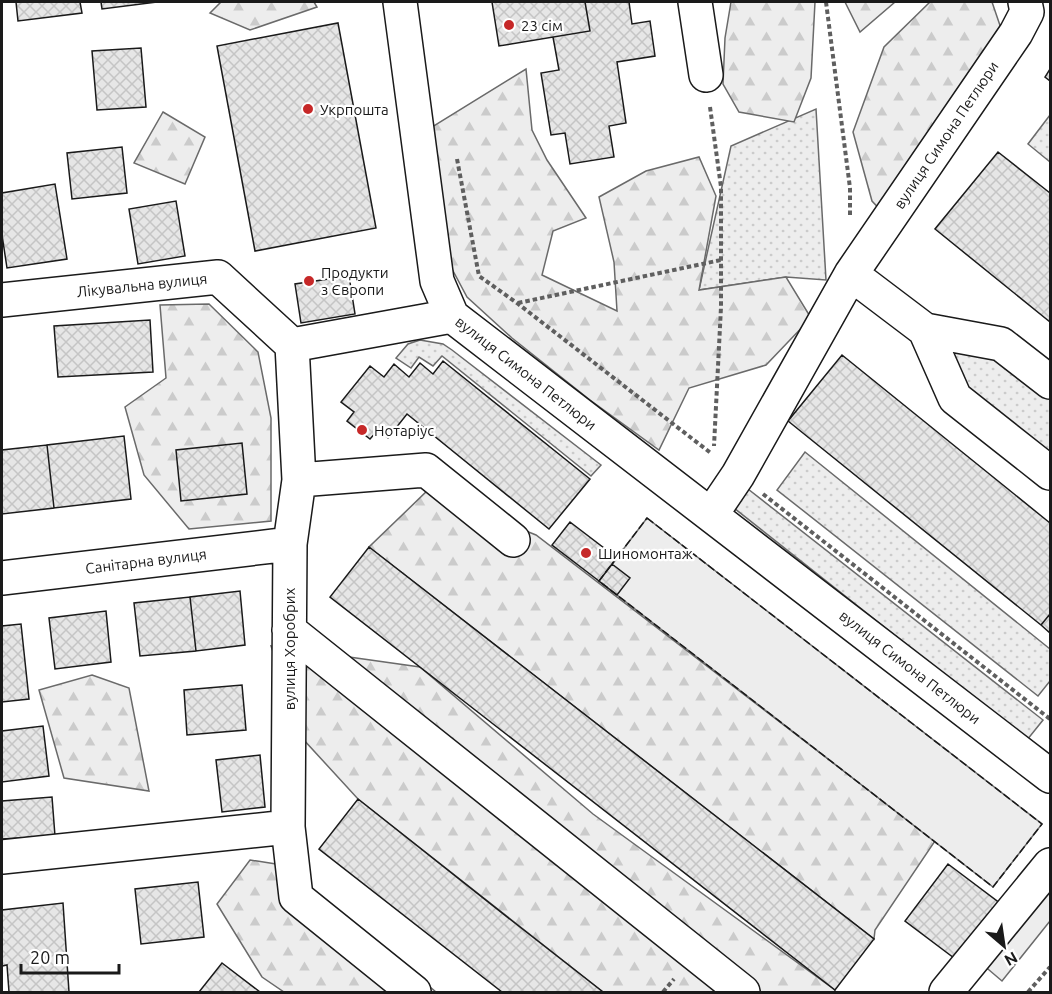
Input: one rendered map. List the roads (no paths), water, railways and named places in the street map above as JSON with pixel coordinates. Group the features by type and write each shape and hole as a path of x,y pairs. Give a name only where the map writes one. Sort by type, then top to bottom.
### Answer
{"street":[{"name":"вулиця Симона Петлюри","path":"400,2 437,281 452,316 480,340 1050,776"},
{"path":"695,2 706,75"},
{"name":"вулиця Симона Петлюри","path":"711,515 738,475 851,274 1016,33 1027,12 1025,2"},
{"path":"851,274 925,330 1000,344 1050,382"},
{"name":"Лікувальна вулиця","path":"2,300 218,277 292,345"},
{"path":"292,345 452,316"},
{"path":"925,330 955,398 1050,473"},
{"name":"вулиця Хоробрих","path":"292,345 299,480 290,544 288,827 296,897 414,993"},
{"path":"299,480 426,470 513,540"},
{"name":"Санітарна вулиця","path":"2,578 290,544"},
{"path":"289,630 743,993"},
{"path":"2,857 288,827"},
{"path":"946,993 1050,865"}],"place":[{"name":"23 сім","path":"509,25"},
{"name":"Укрпошта","path":"308,109"},
{"name":"Продукти з Європи","path":"309,281"},
{"name":"Нотаріус","path":"362,430"},
{"name":"Шиномонтаж","path":"586,553"}]}
